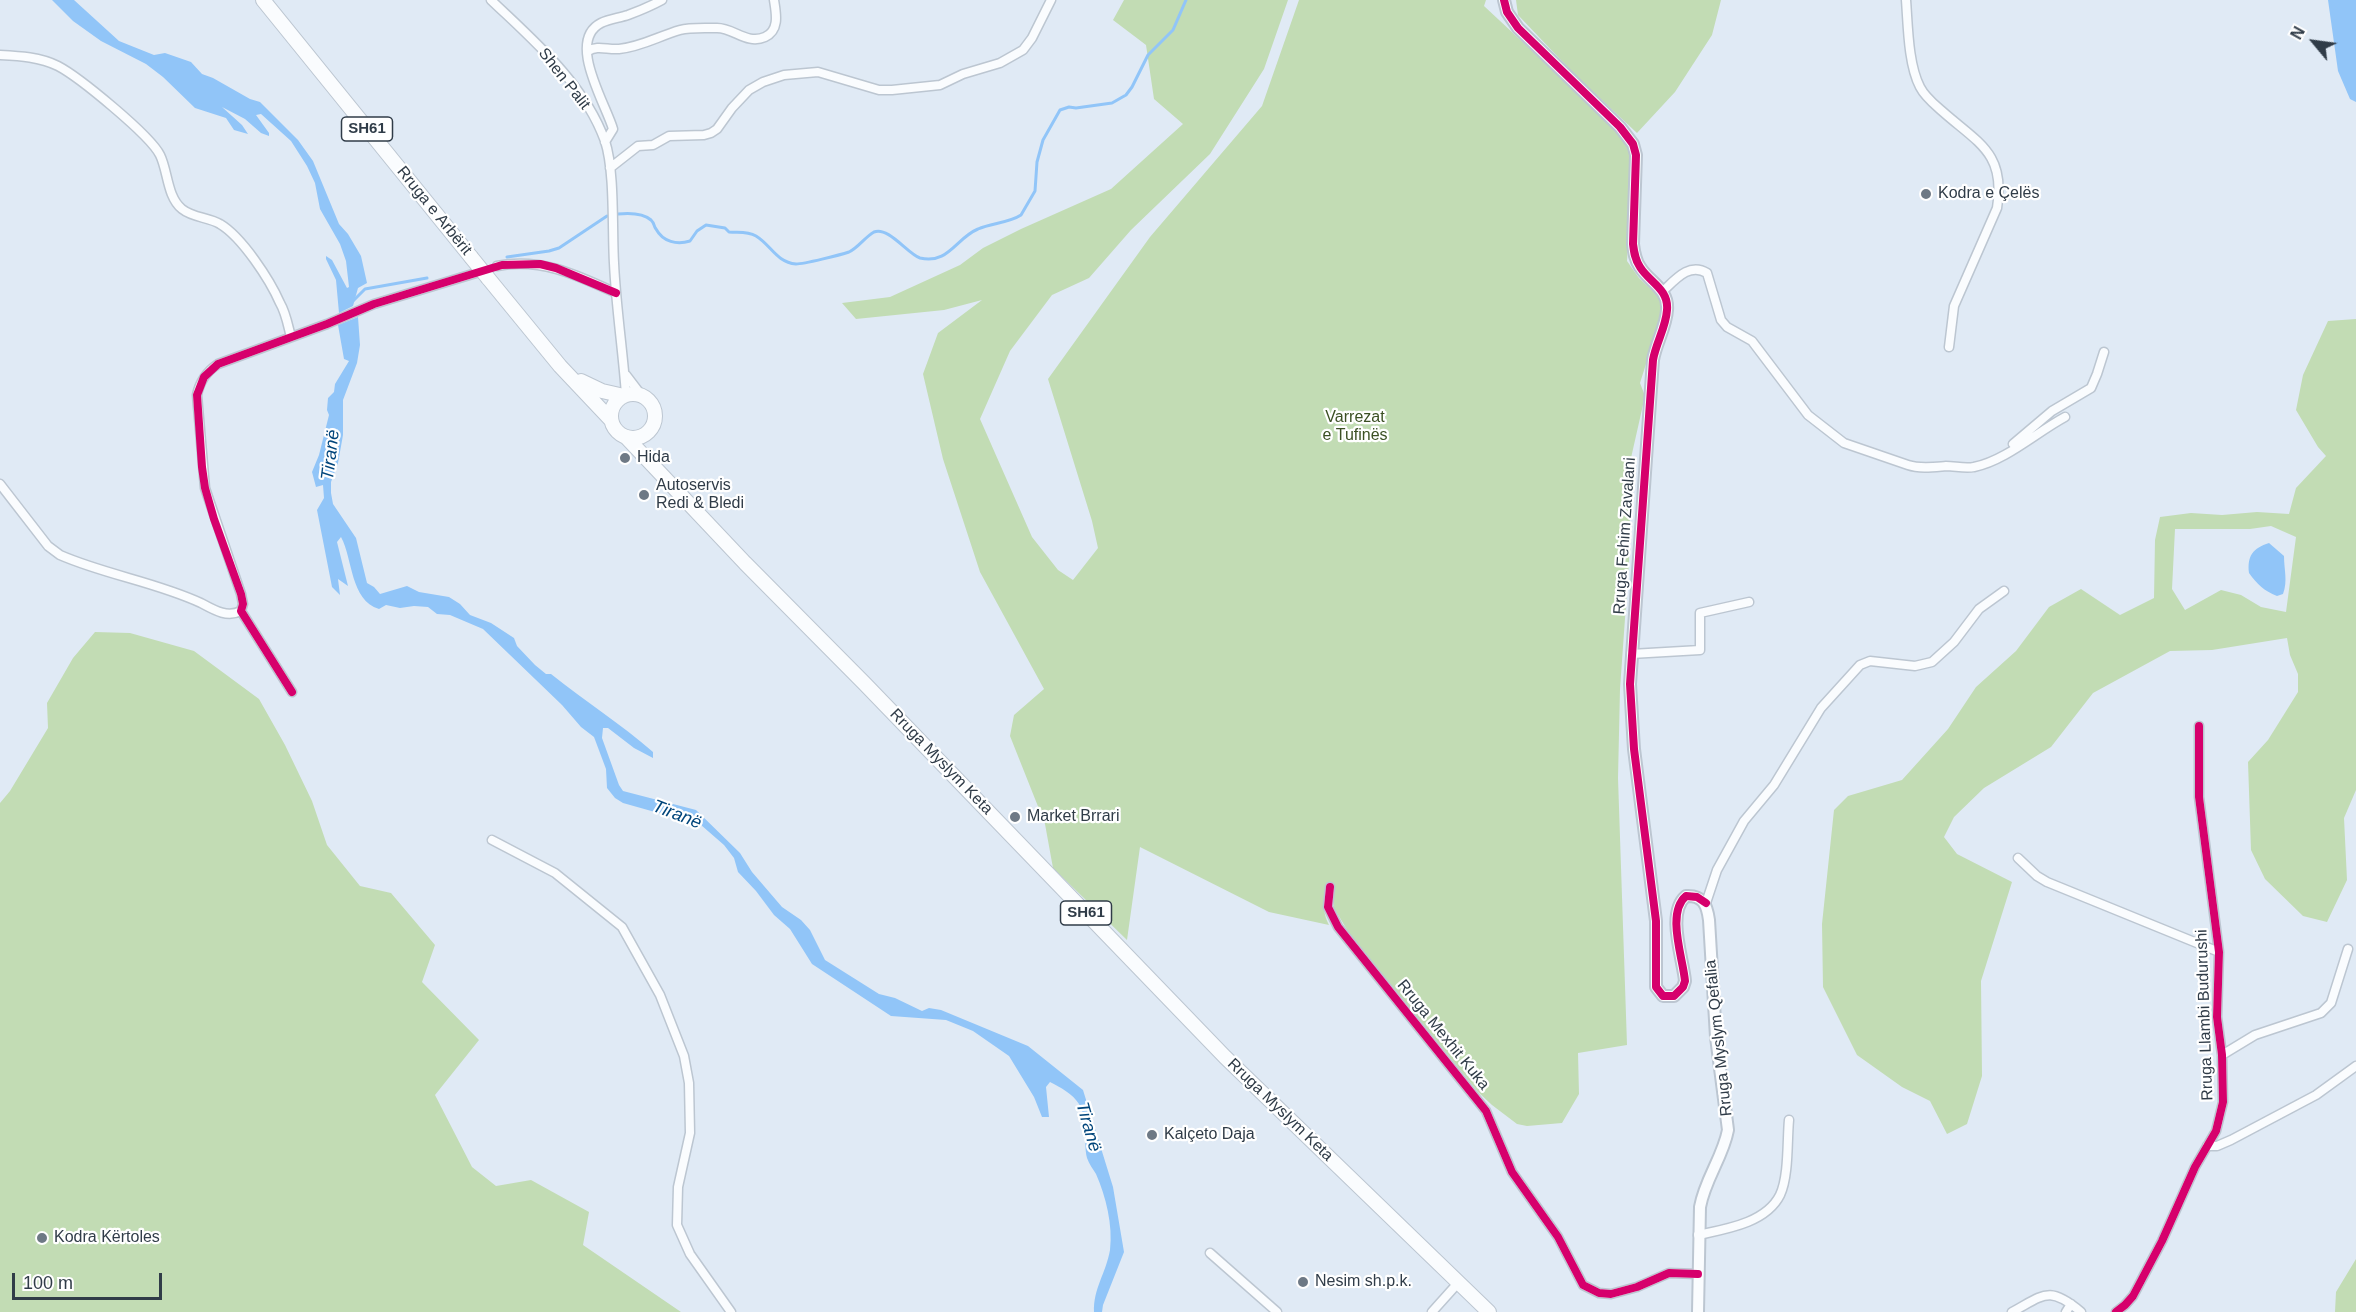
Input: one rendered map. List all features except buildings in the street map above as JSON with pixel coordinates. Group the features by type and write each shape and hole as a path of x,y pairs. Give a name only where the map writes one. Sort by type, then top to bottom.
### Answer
{"main road":[{"name":"Rruga e Arbërit","path":"263,0 471,257 482,275 560,366 611,420"},
{"name":"Rruga e Arbërit","path":"560,366 594,388 625,395"},
{"name":"SH61","path":"625,395 642,396"},
{"path":"611,420 613,406 625,395"},
{"path":"642,396 651,403 654,410 655,418 651,428 650,448 653,464"},
{"name":"SH61","path":"611,420 615,429 626,437"},
{"path":"626,437 638,437 651,428"},
{"name":"Rruga Myslym Keta","path":"626,437 745,563 1225,1057 1489,1312"}],"street":[{"name":"Shen Palit","path":"491,0 560,68 592,115 605,142 610,171 616,292 625,395"},
{"path":"605,142 613,129 592,77 587,38 596,26 662,0"},
{"path":"588,51 594,47 617,49 642,45 685,29 717,28 742,37 757,39 772,32 775,26 777,19 774,0"},
{"path":"610,171 638,146 653,145 674,135 711,133 717,129 749,90 763,82 784,75 818,72 879,90 892,90 940,85 963,74 1000,63 1023,50 1032,38 1051,0"},
{"path":"1504,0 1507,12 1518,28 1620,127 1633,144 1636,155 1633,244 1635,256 1645,273 1662,292 1690,269 1697,268 1707,273 1721,320 1727,327 1752,341 1808,415 1844,443 1916,467 1971,468 1993,460 2065,417"},
{"path":"1906,0 1916,76 1921,89 1929,99 1986,149 1995,161 1999,175 2000,190 1997,208 1954,306 1949,346"},
{"path":"0,55 28,57 57,66 129,122 159,153 171,191 182,209 219,223 236,236 247,249 280,303 291,337"},
{"path":"497,266 540,264 616,292"},
{"path":"0,484 48,546 60,555 175,591 224,614 234,615 241,611 243,604 241,594 205,488 197,395 204,377 218,364 374,304 482,275"},
{"name":"Rruga Fehim Zavalani","path":"1662,292 1667,310 1653,360 1630,654 1631,716 1656,921 1656,980 1659,992 1663,996 1674,996 1685,981 1676,921 1679,905 1686,896 1706,903"},
{"path":"1993,460 2052,411 2091,388 2104,352"},
{"path":"624,372 642,396"},
{"path":"1706,903 1717,870 1744,821 1774,785 1821,708 1860,664 1870,661 1915,666 1932,662 1954,642 1979,609 2004,591"},
{"path":"1630,654 1700,650 1700,613 1749,602"},
{"path":"241,611 292,693"},
{"name":"Rruga Llambi Budurushi","path":"2116,1312 2126,1305 2139,1285 2162,1241 2187,1182 2216,1131 2223,1102 2222,1055 2217,1017 2219,952 2199,797 2199,726"},
{"path":"492,840 555,873 607,913 622,927 660,995 684,1056 689,1083 690,1134 678,1187 677,1225 690,1254 730,1312"},
{"path":"2018,858 2047,882 2219,952"},
{"name":"Rruga Mexhit Kuka","path":"1330,887 1328,907 1338,927 1486,1111 1512,1172 1558,1236 1583,1285 1599,1293 1611,1294 1637,1287 1670,1273 1698,1274"},
{"name":"Rruga Myslym Qefalia","path":"1698,1312 1698,1235 1702,1192 1720,1157 1728,1130 1716,1037 1706,903"},
{"path":"2222,1055 2255,1035 2327,1009 2348,949"},
{"path":"2207,1146 2217,1146 2231,1140 2316,1095 2356,1066"},
{"path":"1698,1235 1729,1229 1748,1222 1765,1212 1773,1204 1780,1194 1784,1180 1789,1120"},
{"path":"1210,1253 1277,1312"},
{"path":"1432,1312 1458,1283"},
{"path":"2012,1312 2044,1294 2051,1294 2068,1308 2081,1312"}],"green space":[{"name":"Varrezat e Tufinës","path":"1124,0 1288,0 1264,69 1210,154 1131,230 1089,278 1052,295 1010,351 980,419 1032,537 1058,570 1073,580 1098,548 1092,521 1048,379 1150,237 1262,106 1299,0 1486,0 1484,6 1624,138 1633,160 1627,261 1639,278 1656,294 1660,300 1662,313 1640,383 1645,396 1631,458 1629,562 1620,689 1618,778 1627,1045 1578,1053 1579,1094 1562,1123 1527,1126 1517,1124 1478,1092 1349,933 1334,908 1334,888 1324,906 1329,925 1269,912 1140,847 1127,940 1053,868 1045,824 1010,736 1014,715 1044,689 980,572 943,459 923,374 938,333 982,300 944,310 856,319 842,303 890,297 960,265 983,248 1021,229 1111,189 1183,124 1154,99 1146,45 1113,20"},
{"path":"1516,0 1721,0 1712,35 1675,92 1637,133 1576,76 1518,15"},
{"path":"2356,319 2356,790 2344,818 2347,880 2327,922 2303,916 2265,879 2251,850 2248,762 2268,740 2298,692 2298,674 2290,655 2287,638 2212,650 2170,651 2093,693 2051,747 1984,788 1954,817 1944,837 1957,854 2012,882 1981,981 1982,1076 1967,1124 1947,1134 1930,1101 1902,1087 1857,1055 1823,987 1822,924 1834,810 1848,796 1902,780 1948,729 1976,687 2016,651 2049,607 2081,589 2120,615 2154,598 2155,540 2160,517 2191,513 2289,514 2296,488 2326,456 2296,410 2303,375 2328,321","holes":["2271,526 2296,537 2286,612 2261,607 2241,595 2221,590 2185,610 2172,589 2175,529 2250,529"]},
{"path":"95,632 130,633 194,651 259,699 285,745 312,801 327,845 360,886 391,893 435,945 422,982 479,1040 435,1095 472,1167 496,1186 531,1180 589,1212 583,1245 681,1312 0,1312 0,803 10,791 48,728 47,703 73,658"},
{"path":"2356,1259 2356,1312 2335,1312 2336,1292"}],"water":[{"path":"52,0 74,0 119,41 154,55 165,53 191,62 202,74 260,102 298,140 313,161 339,224 361,256 367,283 358,288 353,306 339,313 336,280 326,256 332,260 347,288 349,287 346,261 340,244 320,209 315,183 291,141 261,114 256,115 269,136 261,133 245,119 222,107 242,125 248,134 234,130 226,118 195,108 146,64 101,41 73,21"},
{"path":"2328,0 2356,0 2356,102 2350,99 2338,71"},
{"name":"Tiranë","path":"358,317 360,345 357,363 343,400 343,435 338,463 331,482 331,493 333,504 356,538 367,583 380,594 407,586 419,592 449,597 460,604 470,615 491,623 514,638 517,646 535,665 546,674 551,674 641,742 653,752 653,758 634,748 608,728 603,728 602,738 623,791 696,810 740,853 752,872 782,907 801,920 810,930 825,960 879,994 895,998 922,1011 929,1008 941,1010 1028,1046 1083,1090 1113,1187 1124,1252 1102,1312 1094,1312 1094,1304 1110,1250 1110,1221 1100,1183 1087,1158 1082,1111 1073,1097 1050,1082 1046,1087 1049,1117 1042,1117 1034,1097 1009,1056 973,1031 946,1020 891,1016 812,964 790,929 774,915 738,872 734,858 724,845 701,825 623,803 615,798 607,788 606,769 594,737 581,727 562,705 483,629 450,615 437,614 428,607 400,608 386,605 379,609 370,604 357,588 341,537 337,542 348,586 338,579 340,595 332,587 317,510 324,498 323,485 316,487 312,472 319,455 329,415 328,398 334,392 335,384 349,361 344,359 338,325"},
{"path":"2269,543 2284,556 2286,580 2283,594 2277,596 2261,587 2249,573 2252,554 2259,547"}],"waterway":[{"path":"618,214 644,216 652,221 662,237 680,243 690,241 697,231 706,225 725,228 729,232 749,233 756,236 783,260 796,264 849,252 871,234 880,231 920,258 938,258 970,233 1021,215 1035,191 1037,162 1043,140 1060,110 1112,103 1126,95 1148,55 1173,30 1186,0"},
{"path":"507,257 559,248 607,216"},
{"path":"352,302 365,289 427,278"}],"cycle path":[{"path":"1504,0 1507,12 1518,28 1620,127 1633,144 1636,155 1634,253 1640,267 1662,291 1667,303 1665,323 1653,360 1630,684 1634,749 1656,921 1656,987 1663,996 1674,996 1683,987 1685,981 1676,924 1680,904 1686,896 1697,897 1706,903"},
{"path":"292,692 241,611 243,604 241,594 205,488 197,395 204,377 218,364 374,304 502,265 540,264 556,268 616,293"},
{"path":"2116,1312 2133,1296 2162,1241 2195,1167 2216,1131 2223,1102 2222,1055 2217,1017 2219,952 2199,797 2199,726"},
{"path":"1330,887 1328,907 1338,927 1486,1111 1512,1172 1558,1237 1583,1285 1599,1293 1611,1294 1637,1287 1669,1273 1698,1274"}],"place":[{"name":"Kodra e Çelës","path":"1926,194"},
{"name":"Hida","path":"625,458"},
{"name":"Autoservis Redi & Bledi","path":"644,495"},
{"name":"Market Brrari","path":"1015,817"},
{"name":"Kalçeto Daja","path":"1152,1135"},
{"name":"Kodra Kërtoles","path":"42,1238"},
{"name":"Nesim sh.p.k.","path":"1303,1282"}]}
